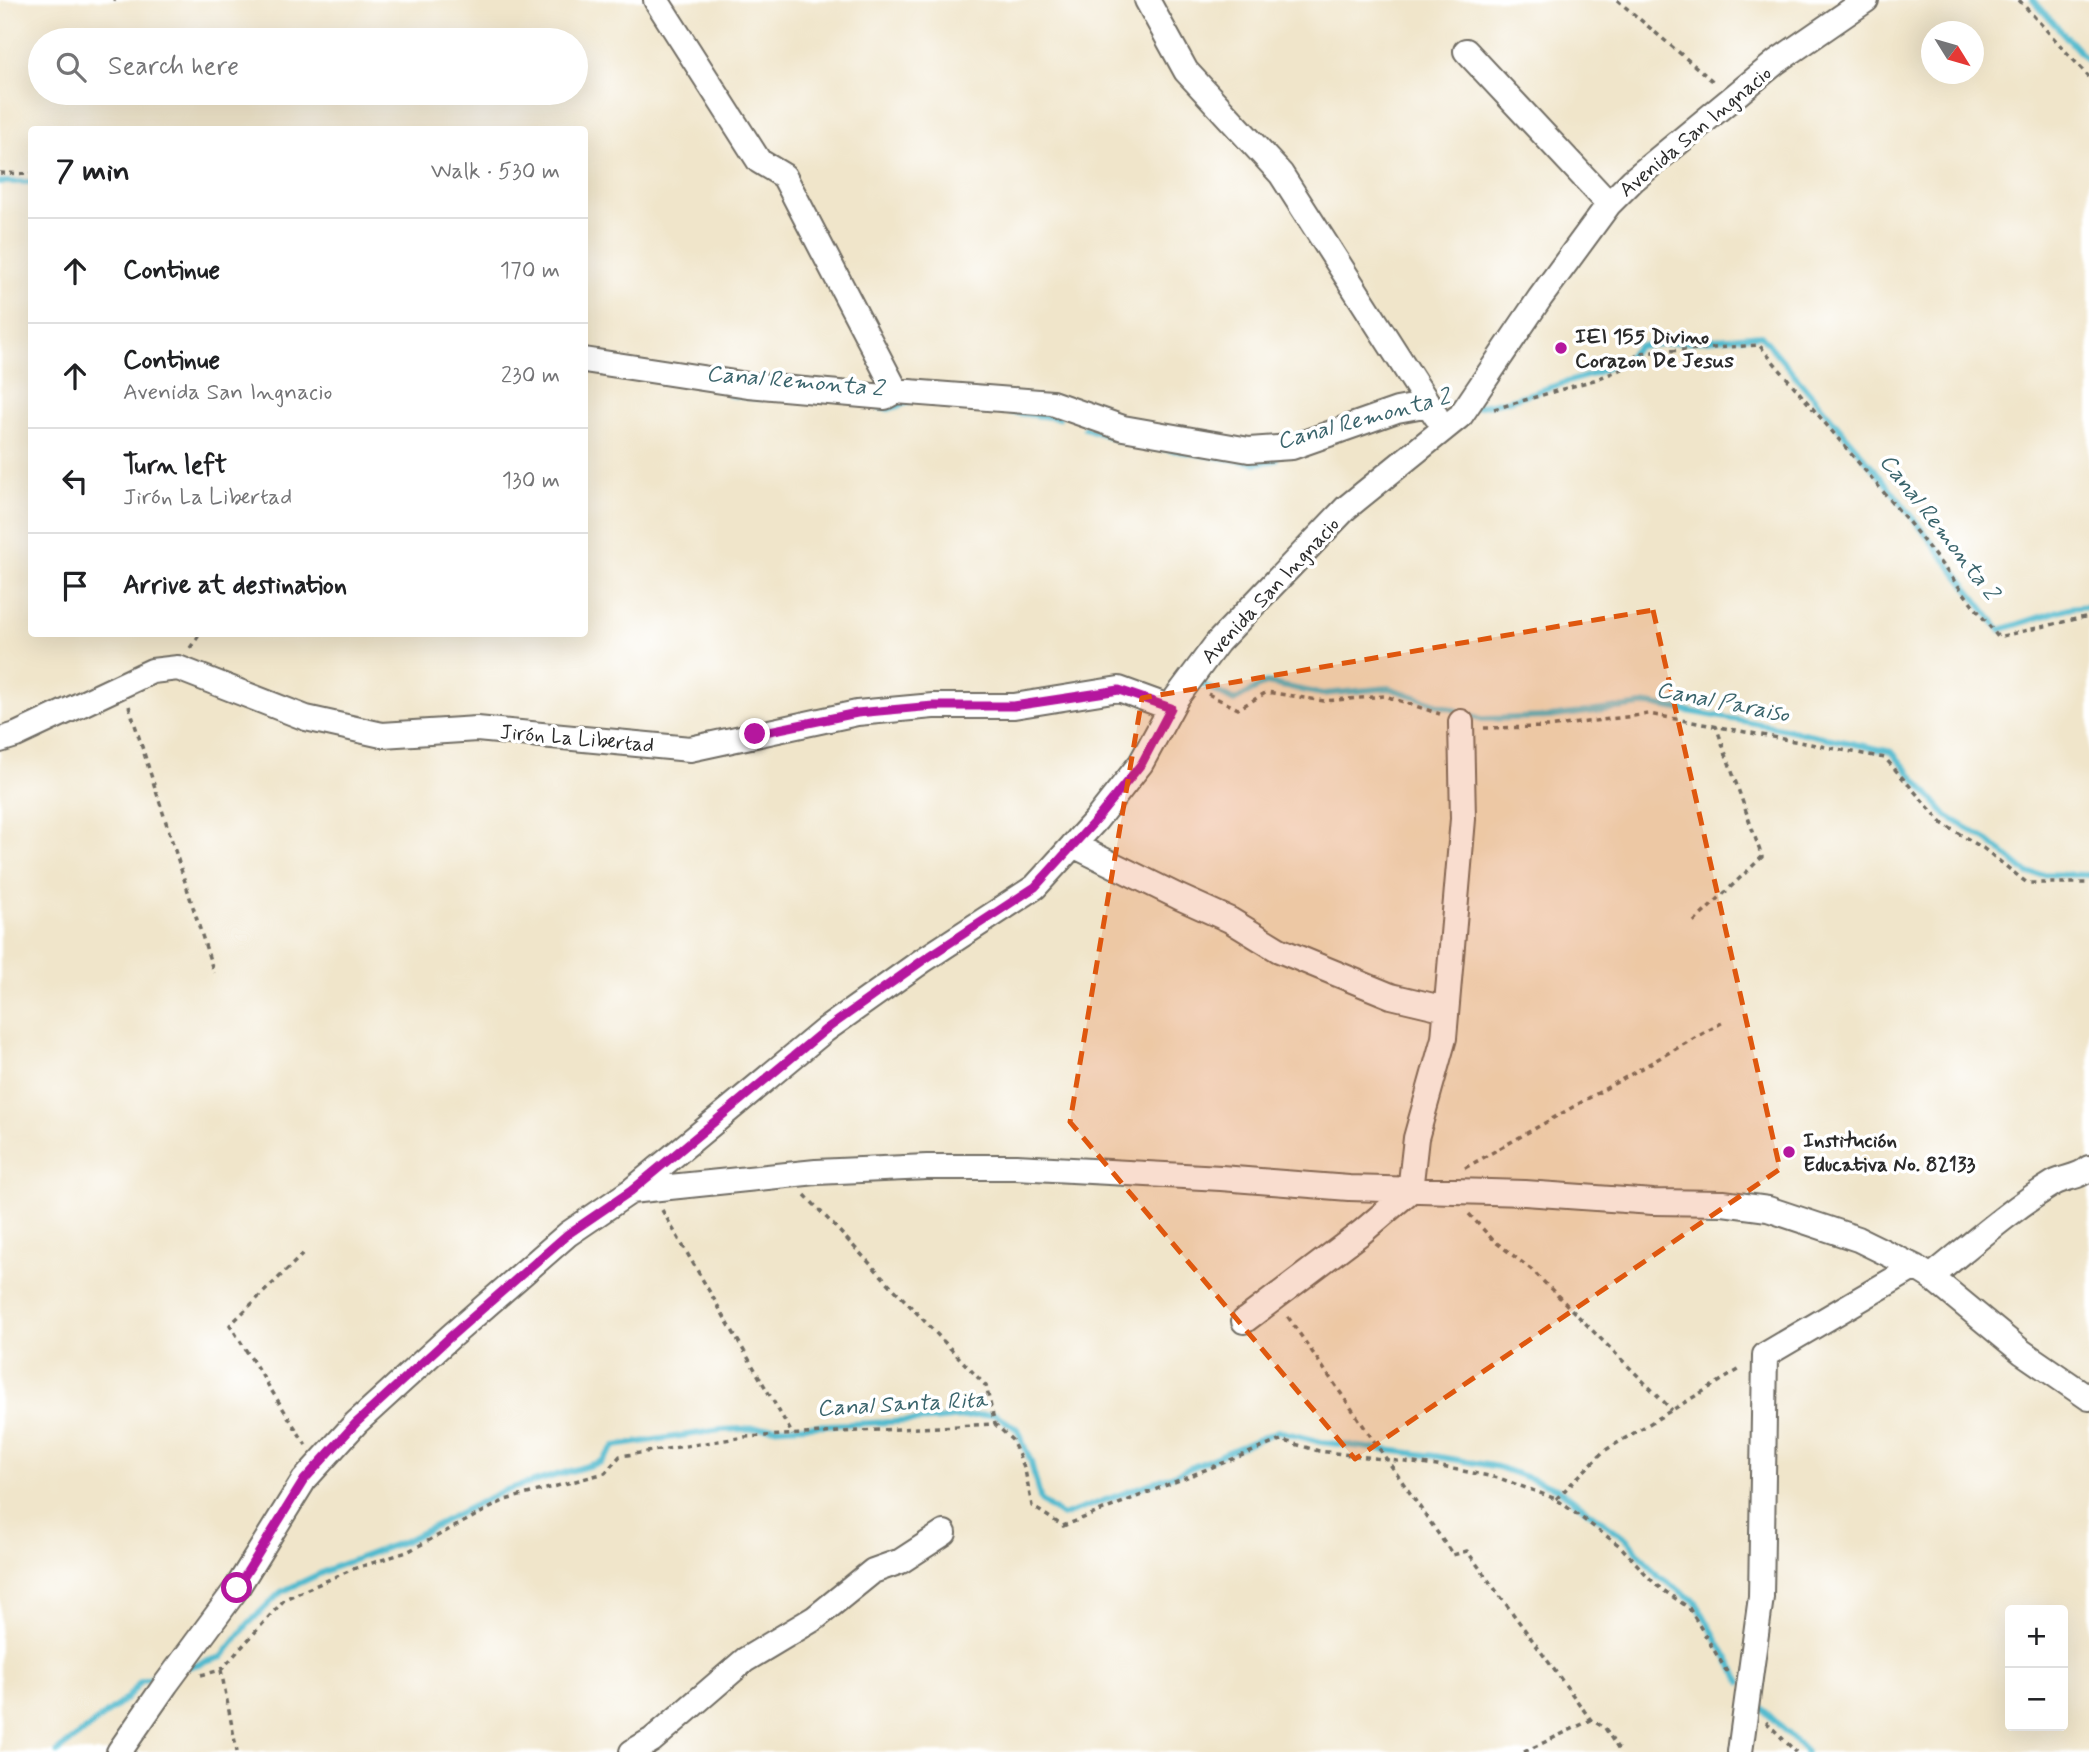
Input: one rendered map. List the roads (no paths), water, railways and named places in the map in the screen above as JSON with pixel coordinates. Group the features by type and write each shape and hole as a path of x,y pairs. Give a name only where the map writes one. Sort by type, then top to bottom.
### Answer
{"street":[{"path":"656,0 759,161 784,176 896,391"},
{"path":"1147,0 1186,71 1282,174 1429,404 1452,422"},
{"name":"Avenida San Ingnacio","path":"119,1752 237,1588 304,1480 356,1423 568,1234 640,1190 825,1030 922,961 1035,887 1096,820 1142,763 1171,708 1219,642 1346,508 1452,422 1609,204 1633,180 1776,62 1866,0"},
{"path":"1466,51 1609,204"},
{"path":"588,361 748,386 885,397 896,391 1052,403 1123,428 1249,450 1292,447 1397,410 1429,404"},
{"name":"Jirón La Libertad","path":"0,740 152,671 178,668 306,718 382,735 477,729 690,749 857,713 933,706 1014,706 1119,690 1171,708"},
{"path":"1244,1321 1362,1232 1410,1191 1416,1138 1444,1038 1463,819 1461,722"},
{"path":"1073,845 1230,920 1279,950 1391,996 1446,1009"},
{"path":"640,1190 816,1172 927,1167 1016,1167 1349,1188 1723,1203 1768,1209 1858,1239 1923,1272 2022,1352 2089,1398"},
{"path":"1740,1752 1761,1597 1765,1355 1923,1272 1998,1224 2056,1182 2089,1168"},
{"path":"632,1752 652,1740 745,1660 815,1618 873,1571 901,1561 944,1532"}],"waterway":[{"path":"2033,0 2089,62"},
{"name":"Canal Remonta 2","path":"0,182 28,182"},
{"name":"Canal Remonta 2","path":"1476,407 1506,401 1590,375 1622,362 1639,346 1761,335 1889,487 2000,630 2068,608 2089,606"},
{"name":"Canal Remonta 2","path":"730,395 761,398"},
{"name":"Canal Remonta 2","path":"880,408 889,409 909,402"},
{"name":"Canal Remonta 2","path":"1010,412 1059,418"},
{"name":"Canal Remonta 2","path":"1085,428 1127,443 1257,463 1276,460"},
{"name":"Canal Paraiso","path":"1195,680 1234,701 1266,683 1322,694 1389,688 1482,719 1549,717 1649,704 1892,752 1947,816 1989,841 2028,874 2089,875"},
{"name":"Canal Santa Rita","path":"188,1667 222,1657 248,1624 281,1592 332,1568 407,1540 503,1491 601,1462 615,1446 720,1430 933,1420 995,1414 1017,1429 1031,1462 1041,1501 1062,1516 1176,1474 1278,1431 1321,1442 1498,1467 1557,1488 1628,1540 1658,1576 1696,1602 1741,1682"},
{"name":"Canal Santa Rita","path":"57,1752 127,1698 141,1681 164,1674"},
{"path":"1753,1699 1806,1752"}],"place":[{"name":"IEI 155 Divino Corazon De Jesus","path":"1561,348"},
{"name":"Institución Educativa No. 82133","path":"1789,1152"}]}
